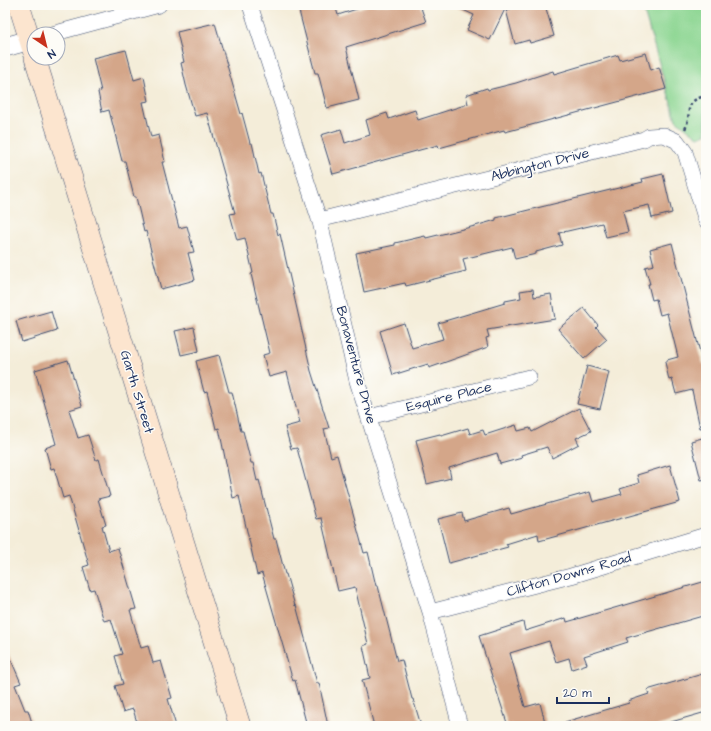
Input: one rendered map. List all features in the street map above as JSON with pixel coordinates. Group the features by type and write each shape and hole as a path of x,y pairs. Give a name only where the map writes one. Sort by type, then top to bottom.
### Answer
{"main road":[{"name":"Garth Street","path":"19,5 26,26"},
{"name":"Garth Street","path":"39,66 240,726"}],"street":[{"path":"66,30 159,5"},
{"name":"Bonaventure Drive","path":"250,5 319,220 357,381 430,612 460,726"},
{"path":"5,47 26,47"},
{"name":"Abbington Drive","path":"319,220 636,141 649,136 667,136 677,141"},
{"path":"677,141 685,152 706,221"},
{"name":"Esquire Place","path":"369,417 529,377"},
{"name":"Clifton Downs Road","path":"430,612 571,576 706,535"}],"path":[{"path":"677,141 687,127 689,106 698,98 706,96"}],"green space":[{"path":"642,5 706,5 706,134 698,137 676,120"}],"building":[{"path":"301,5 335,5 338,15 369,5 420,5 426,22 346,47 359,100 327,108 318,73 315,73 299,11 302,10"},
{"path":"452,5 507,5 490,40 467,30 474,15"},
{"path":"525,5 545,5 554,36 530,43 529,40 515,44 506,10"},
{"path":"215,23 241,114 242,113 250,143 252,143 259,174 261,173 271,214 273,214 278,235 280,234 311,371 329,428 324,429 331,457 337,455 364,553 368,552 376,586 378,586 397,661 402,660 412,699 420,722 409,726 374,726 362,680 370,678 363,646 368,644 355,587 338,591 321,518 316,519 297,448 291,449 285,427 300,423 287,372 269,377 263,355 270,353 251,274 253,273 245,238 237,240 230,214 235,213 207,113 195,116 186,85 181,63 184,62 177,32"},
{"path":"126,50 134,80 144,77 149,101 143,102 151,137 159,135 165,162 162,162 179,228 187,226 194,252 188,253 195,280 161,289 146,231 144,232 136,197 134,197 125,161 122,161 109,110 102,112 98,92 101,91 93,58"},
{"path":"646,53 651,70 659,67 666,89 505,132 504,130 439,148 438,145 333,174 321,135 341,129 345,143 370,135 366,120 387,113 389,119 415,110 418,120 468,104 466,95 487,88 488,90 516,83 553,71 554,74 618,55 620,60"},
{"path":"663,174 672,213 652,218 649,205 623,211 628,232 606,237 602,223 559,233 562,245 536,252 536,254 515,259 512,247 463,259 466,271 406,286 405,283 364,292 356,253 395,245 395,243 425,236 426,238 475,226 496,220 496,218 643,182 642,179"},
{"path":"672,243 703,364 706,363 706,427 700,428 692,390 676,394 672,379 669,380 665,362 678,357 667,313 660,315 656,299 652,300 648,284 650,284 645,267 654,265 650,249"},
{"path":"533,289 534,297 551,294 555,319 487,330 489,337 486,338 488,347 429,368 428,364 393,375 380,331 404,323 412,348 443,339 438,323 505,303 505,301 521,298 520,291"},
{"path":"584,308 598,325 596,327 607,339 584,359 558,329"},
{"path":"51,311 57,331 22,342 16,321"},
{"path":"194,327 199,351 181,355 175,331"},
{"path":"219,355 229,392 232,392 241,431 243,431 251,463 253,463 257,481 259,480 274,539 276,539 285,574 295,606 296,605 317,683 319,683 328,726 307,726 295,680 293,681 262,573 257,575 239,496 233,498 219,428 216,429 207,391 204,392 196,361"},
{"path":"68,360 82,406 69,410 78,438 88,435 96,460 99,459 110,496 98,499 106,525 102,526 109,551 118,548 136,609 130,610 141,648 148,646 153,663 161,661 172,698 168,699 176,726 138,726 133,709 123,712 115,686 123,684 115,656 122,654 111,619 104,621 94,589 90,590 83,567 89,565 69,496 63,498 54,468 51,469 45,448 56,444 35,370"},
{"path":"587,366 609,372 600,409 577,404"},
{"path":"579,408 591,431 576,438 579,444 552,458 547,447 521,455 522,458 500,464 497,453 449,468 451,478 427,484 416,440 440,434 441,436 468,428 470,434 483,430 485,435 516,425 518,431 530,428 532,432"},
{"path":"706,437 706,479 701,480 691,441"},
{"path":"670,465 680,502 539,541 538,534 506,544 508,547 449,563 438,519 462,513 464,521 509,508 511,514 590,492 593,502 622,494 620,489 639,483 637,475"},
{"path":"706,581 706,615 626,638 628,642 584,656 587,664 572,669 569,658 556,662 549,641 510,653 525,707 540,703 546,726 508,726 479,636 523,622 525,631 566,618 567,622"},
{"path":"5,646 21,683 15,685 25,710 28,710 33,726 5,726"},
{"path":"706,673 706,712 657,726 566,726 565,722 629,703 628,701 649,694 647,690"}]}
